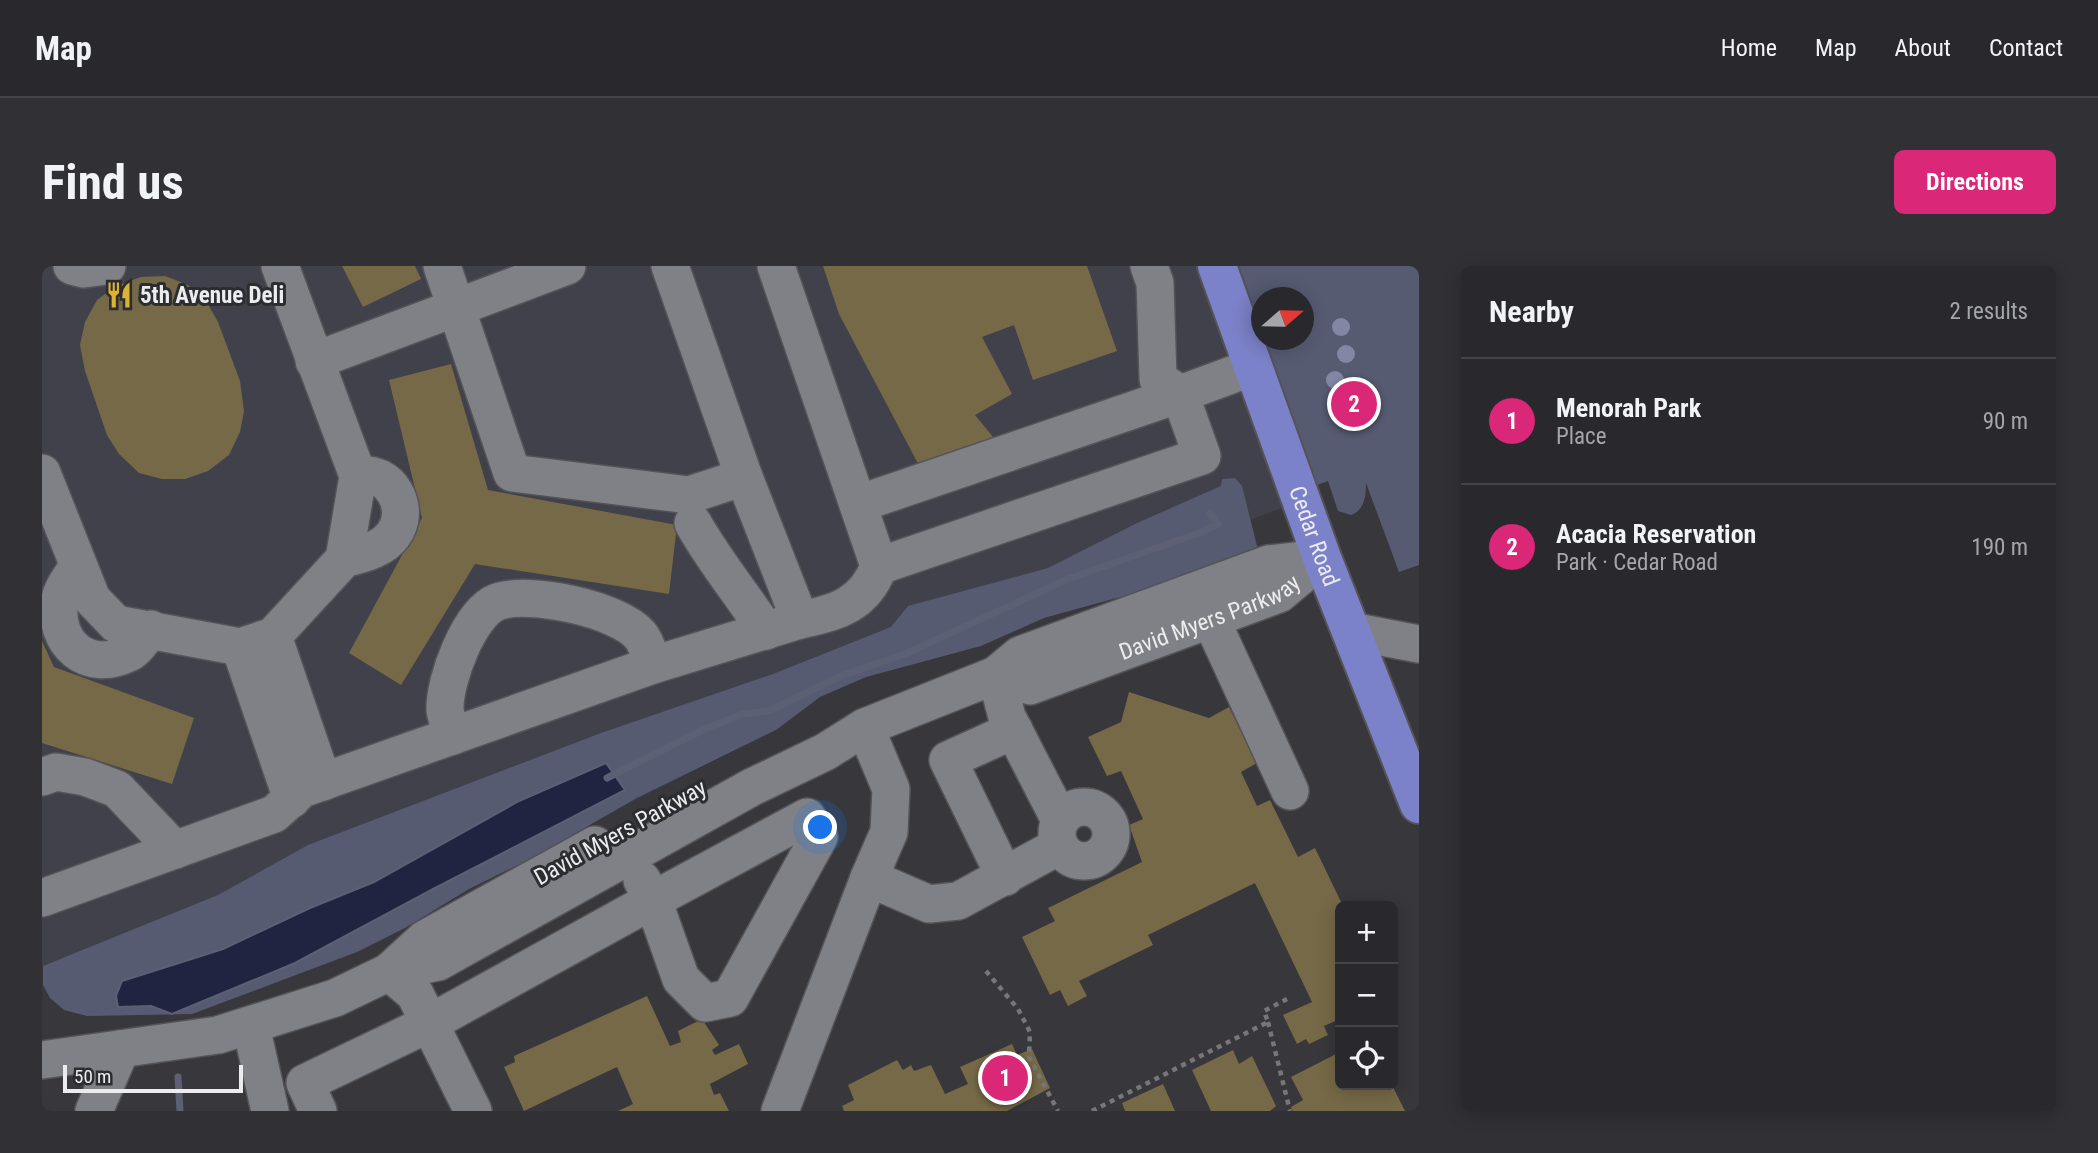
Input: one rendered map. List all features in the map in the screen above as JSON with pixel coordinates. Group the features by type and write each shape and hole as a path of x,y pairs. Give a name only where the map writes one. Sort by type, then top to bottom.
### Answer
{"main road":[{"name":"Cedar Road","path":"1217,266 1322,558 1419,804"}],"street":[{"path":"72,266 83,269 107,266"},
{"path":"42,472 92,599 116,624 240,648 274,636 344,559 358,476 280,266"},
{"path":"442,266 512,473 689,495 744,477"},
{"path":"314,361 567,266"},
{"path":"670,266 744,477 800,620"},
{"path":"42,898 274,814 302,789 653,665 800,620 827,615 853,602 873,584 879,566 776,266"},
{"path":"879,566 1202,456 1180,394 1158,379 1155,283 1149,266"},
{"path":"858,504 1253,367"},
{"path":"344,559 371,552 392,537 401,523 401,500 388,484 367,474 358,476"},
{"path":"693,523 709,553 739,590 766,631"},
{"name":"David Myers Parkway","path":"42,1060 218,1035 335,998 389,972 438,962 623,844 825,752 865,727 996,675 1020,655 1205,605 1268,564 1322,558"},
{"path":"78,566 61,596 58,617 65,642 85,657 107,660 131,652 151,629"},
{"path":"453,736 445,709 457,660 474,622 488,607 498,602 513,598 555,601 617,619 639,634 653,665"},
{"path":"1205,605 1290,791"},
{"path":"1351,631 1419,643"},
{"path":"274,636 323,782"},
{"path":"240,648 292,799"},
{"path":"869,878 929,904 958,901 1005,877 1060,833 1007,718 996,675"},
{"path":"780,1111 869,878 890,832 891,789 865,727"},
{"path":"1005,877 948,760 1014,730"},
{"path":"42,777 56,772 85,777 117,789 176,850"},
{"path":"318,1111 305,1083 430,1023 653,900 807,817 819,836 730,998 705,1003 681,979 653,900 623,844"},
{"path":"389,972 415,994 473,1111"},
{"path":"251,1026 270,1111"},
{"path":"94,1111 121,1049"},
{"path":"799,1111 801,1055"}],"path":[{"path":"986,971 1018,1009 1030,1032 1029,1057 1058,1111"},
{"path":"1287,999 1264,1011 1290,1111"},
{"path":"1091,1111 1268,1022"}],"shaded area":[{"path":"42,266 1217,266 1301,501 42,966"},
{"path":"1239,266 1419,266 1419,565 1399,572 1366,483 1362,506 1351,515 1338,511 1328,481 1317,485 1269,350 1314,350 1314,287 1251,287 1251,300"},
{"path":"1235,478 1242,486 1258,550 1218,570 1044,618 981,646 866,677 820,697 776,730 637,798 530,859 469,889 405,928 357,952 192,1014 87,1016 64,1010 50,998 43,985 43,966 218,895 308,845 601,733 773,674 891,627 908,606 1048,568 1137,523 1221,486 1222,479"},
{"path":"606,763 625,790 295,963 172,1014 151,1006 118,1007 116,996 122,981 223,949 310,908 374,882 519,801"}],"building":[{"path":"342,266 415,266 421,279 363,307"},
{"path":"823,266 1087,266 1117,351 1033,380 1014,325 982,337 1012,394 975,415 993,437 923,473 839,314"},
{"path":"165,276 188,285 206,301 218,322 240,381 244,411 240,432 229,455 208,471 185,479 162,479 139,473 119,454 107,435 85,371 80,345 85,322 97,300 116,286 141,277"},
{"path":"451,364 488,490 677,525 669,594 475,564 401,685 349,653 422,518 389,380"},
{"path":"42,641 54,667 194,718 172,784 42,743"},
{"path":"1129,692 1209,718 1229,707 1257,763 1241,772 1257,806 1270,800 1298,857 1315,848 1341,901 1335,901 1335,1021 1324,1026 1328,1035 1309,1044 1306,1039 1297,1044 1283,1015 1312,1002 1255,883 1148,935 1153,945 1079,981 1087,996 1068,1006 1060,990 1050,995 1022,937 1055,921 1048,908 1142,862 1129,825 1143,819 1121,771 1107,776 1088,737 1121,722"},
{"path":"647,996 670,1046 681,1042 678,1031 702,1019 719,1045 712,1050 715,1055 739,1044 748,1064 710,1084 714,1095 720,1093 729,1111 618,1111 633,1104 617,1067 524,1111 504,1067 515,1062 514,1056"},
{"path":"1012,1044 1017,1055 1032,1049 1050,1088 1007,1111 844,1111 842,1106 854,1100 848,1085 897,1060 903,1070 911,1065 914,1071 931,1065 945,1094 968,1084 960,1067"},
{"path":"1233,1050 1239,1064 1252,1056 1276,1106 1270,1111 1211,1111 1192,1070"},
{"path":"1335,1055 1335,1090 1394,1090 1405,1111 1293,1111 1291,1107 1303,1100 1291,1077"},
{"path":"1163,1084 1175,1111 1125,1111 1122,1103"}],"waterway":[{"path":"607,778 707,728 743,714 769,711 841,676 905,654 1068,579 1202,532 1218,524 1210,513"},
{"path":"178,1077 180,1111"}],"place":[{"name":"5th Avenue Deli","path":"119,295"},
{"name":"Acacia Reservation","path":"1354,404"},
{"name":"Menorah Park","path":"1005,1078"}]}
